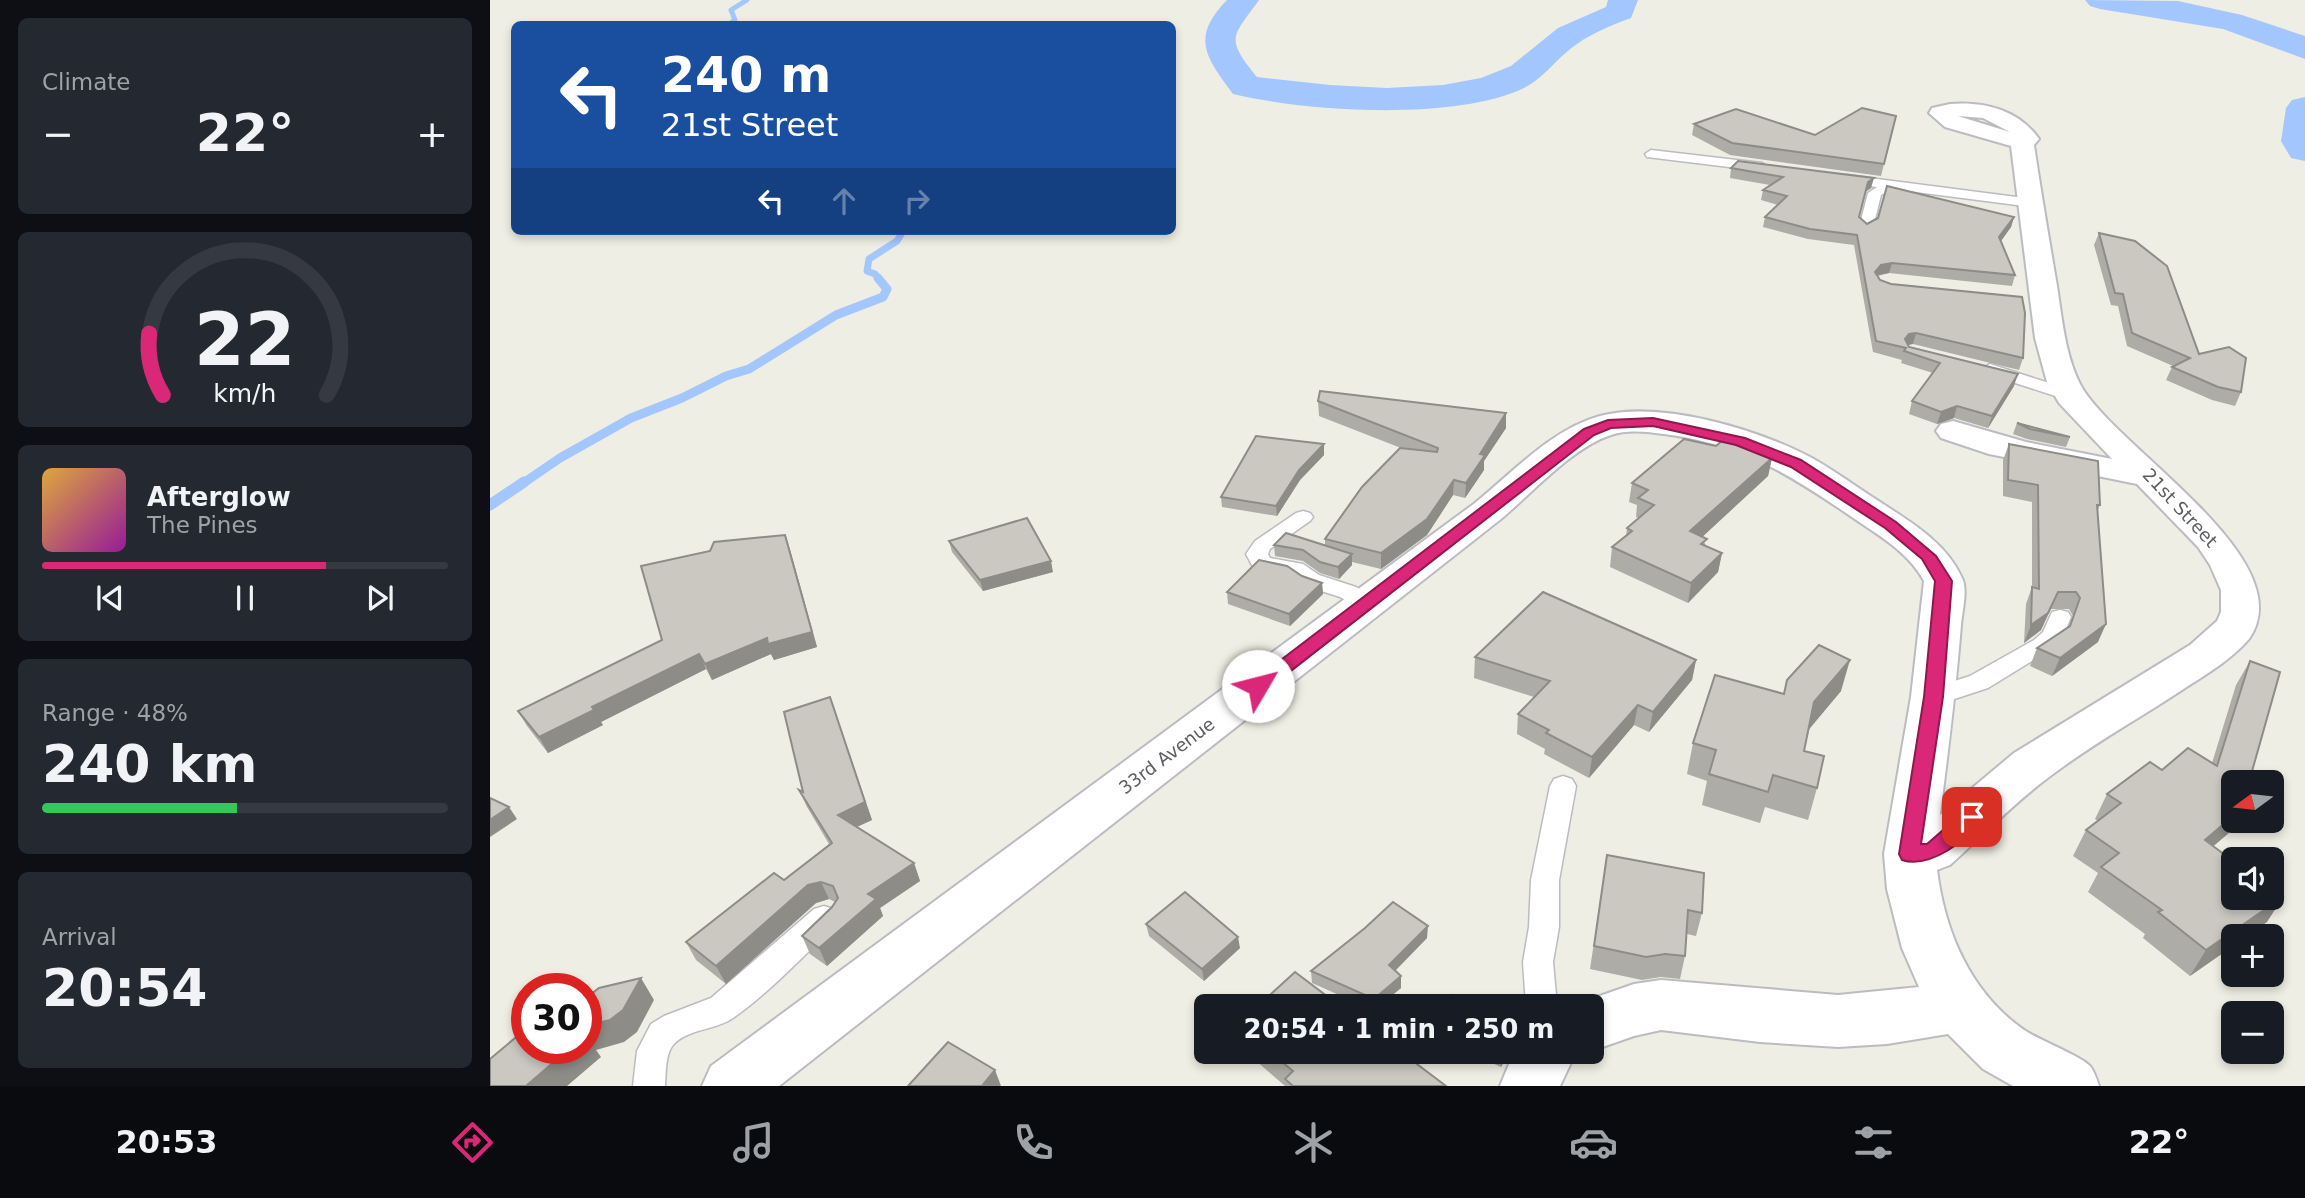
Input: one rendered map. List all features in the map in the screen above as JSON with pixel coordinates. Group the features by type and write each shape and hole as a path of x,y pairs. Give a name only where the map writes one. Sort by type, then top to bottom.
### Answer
{"street":[{"name":"21st Street","path":"1909,854 1932,852 2031,765 2205,654 2234,629 2242,612 2241,590 2230,565 2213,539 2071,396 2063,382 2050,338 2032,298 2032,203 2022,142"},
{"name":"33rd Avenue","path":"732,1086 1589,432 1608,424 1653,422 1740,441 1796,464 1890,525 1928,556 1944,581 1933,697 1909,854 1913,889 1929,948 1950,992 1976,1026 2004,1050 2069,1086"},
{"path":"1953,431 2028,453 2150,476"},
{"path":"1604,1023 1634,1010 1661,1005 1838,1021 1887,1018 1961,1006"}],"lane":[{"path":"1651,154 1775,169"},
{"path":"1826,176 2032,203"},
{"path":"1866,228 1875,193 1891,186"},
{"path":"1978,367 2027,380 2071,396"},
{"path":"1303,517 1262,545 1257,554 1262,562 1296,569 1311,580 1348,592 1368,603"},
{"path":"1933,697 1979,682 2042,645 2053,636 2060,617"},
{"path":"1543,994 1538,962 1544,927 1545,880 1563,786"},
{"path":"649,1086 656,1043 662,1034 676,1025 697,1021 722,1008 828,914"}],"building":[{"path":"1862,108 1896,116 1884,164 1732,143 1694,124 1736,109 1815,135"},
{"path":"1738,161 1874,178 1868,182 1859,217 1867,224 1878,218 1887,186 2014,217 1999,237 2015,275 1892,263 1881,265 1875,272 1880,280 1891,284 2022,297 2025,313 2023,358 1916,333 1909,334 1905,339 1909,347 2018,374 1992,416 1957,406 1941,412 1912,401 1940,363 1904,351 1906,348 1876,341 1857,235 1810,229 1765,217 1787,196 1763,190 1783,177 1731,168"},
{"path":"2099,233 2135,241 2167,266 2199,354 2229,347 2246,358 2241,392 2218,387 2172,367 2190,358 2132,333 2123,294 2115,293"},
{"path":"1320,391 1506,413 1480,454 1485,455 1466,483 1454,480 1427,519 1381,553 1325,539 1362,487 1400,448 1437,452 1438,448 1318,401"},
{"path":"2017,423 2070,437 2030,429"},
{"path":"1256,436 1324,444 1299,470 1276,506 1221,497"},
{"path":"1684,439 1716,446 1723,440 1772,458 1690,531 1707,539 1701,544 1722,553 1691,583 1612,547 1632,531 1627,528 1654,505 1638,498 1648,490 1632,483"},
{"path":"2009,444 2098,461 2100,505 2097,505 2106,624 2060,658 2037,648 2070,626 2080,598 2076,592 2058,592 2048,613 2031,625 2032,587 2039,589 2038,485 2008,480"},
{"path":"1027,518 1051,561 980,580 949,541"},
{"path":"1286,533 1352,554 1338,567 1320,562 1303,550 1274,545"},
{"path":"785,535 812,632 768,644 767,638 705,664 699,654 592,707 594,710 539,737 518,711 662,640 641,566 710,551 714,542"},
{"path":"1259,560 1287,566 1302,576 1322,583 1289,614 1227,592"},
{"path":"1543,592 1696,660 1653,712 1638,705 1592,757 1546,733 1549,730 1518,714 1550,681 1475,657"},
{"path":"1819,645 1850,660 1814,702 1804,751 1824,756 1817,788 1773,775 1768,792 1709,774 1716,750 1693,743 1715,675 1784,694 1787,680"},
{"path":"2250,661 2280,672 2252,770 2221,770 2221,826 2205,840 2221,852 2221,910 2264,910 2244,924 2221,924 2221,940 2206,950 2158,912 2162,910 2101,867 2119,853 2086,830 2121,803 2107,794 2150,762 2162,770 2188,748 2217,766"},
{"path":"830,697 865,802 838,815 914,863 868,894 876,899 819,948 802,936 838,898 833,886 821,882 808,885 716,966 686,942 774,873 784,880 832,843 799,790 803,792 784,712"},
{"path":"490,798 509,807 490,820"},
{"path":"1607,855 1704,873 1702,913 1688,910 1685,956 1665,954 1646,957 1594,946"},
{"path":"1185,892 1238,937 1202,969 1146,924"},
{"path":"1393,902 1428,926 1389,965 1401,976 1380,994 1363,994 1311,971"},
{"path":"1295,972 1324,994 1271,994"},
{"path":"641,978 623,1010 610,1020 602,1022 602,987"},
{"path":"511,1041 511,1064 551,1064 526,1086 490,1086 490,1059"},
{"path":"948,1042 995,1070 982,1086 908,1086"},
{"path":"1285,1064 1417,1064 1446,1086 1293,1086 1285,1079 1293,1071"}],"waterway":[{"path":"734,21 731,10 747,0"},
{"path":"1244,0 1224,24 1220,43 1228,62 1246,86 1330,96 1387,99 1443,96 1487,88 1512,80 1569,35 1620,12 1623,0"},
{"path":"2100,0 2178,10 2231,21 2282,38 2305,49"},
{"path":"2305,108 2301,141 2305,149"},
{"path":"880,280 867,271 869,259 897,241 901,235"},
{"path":"522,484 560,458 631,418 682,398 726,376 749,369 836,315 883,297 887,289 878,278"},
{"path":"490,505 524,482"}],"route":[{"path":"1258,686 1589,432 1608,424 1653,422 1740,441 1796,464 1890,525 1928,556 1944,581 1933,697 1909,854 1932,852 1972,817"}]}
